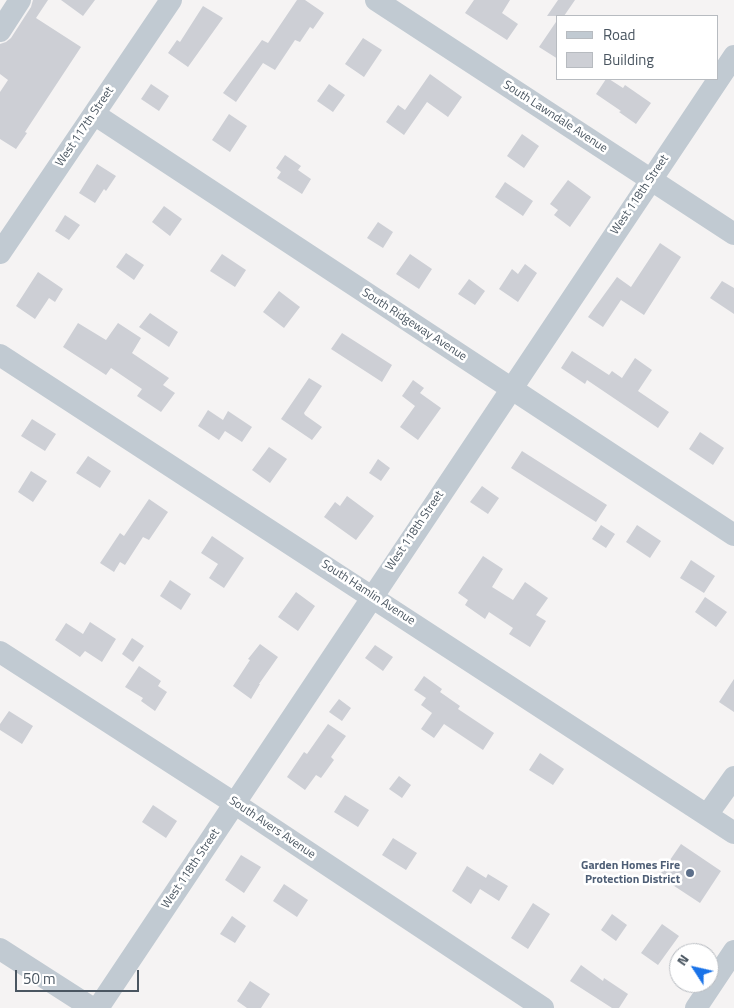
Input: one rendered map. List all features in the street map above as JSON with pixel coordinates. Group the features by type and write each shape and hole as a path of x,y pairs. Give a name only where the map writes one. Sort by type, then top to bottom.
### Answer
{"street":[{"path":"0,31 20,0"},
{"name":"West 117th Street","path":"0,254 171,0"},
{"name":"South Lawndale Avenue","path":"376,0 734,234"},
{"name":"West 118th Street","path":"719,78 734,56"},
{"name":"West 118th Street","path":"98,1008 718,80"},
{"name":"South Ridgeway Avenue","path":"94,114 734,535"},
{"name":"South Hamlin Avenue","path":"0,355 734,833"},
{"name":"South Avers Avenue","path":"0,652 234,803 543,1008"},
{"path":"707,815 734,777"},
{"path":"0,949 92,1008"},
{"path":"696,1008 734,951"}],"building":[{"path":"33,0 48,0 36,18 81,47 25,132 27,133 16,149 0,139 0,92 8,80 0,74 0,44 11,38 31,7"},
{"path":"61,0 95,0 83,16"},
{"path":"297,0 305,0 324,13 313,29 310,27 300,42 295,40 275,70 263,63 236,102 223,93 262,40 268,43"},
{"path":"474,0 510,0 502,13 518,24 507,40 465,13"},
{"path":"558,0 575,0 565,15 547,16"},
{"path":"203,6 223,18 188,67 168,53 177,40 180,42"},
{"path":"556,22 556,58 539,47"},
{"path":"363,38 382,50 364,77 345,64"},
{"path":"430,74 462,97 448,117 427,102 404,135 386,122 398,105 405,110"},
{"path":"605,80 611,80 623,88 625,85 651,103 636,124 596,94"},
{"path":"151,84 169,96 159,111 141,99"},
{"path":"329,84 345,95 333,112 317,101"},
{"path":"229,114 247,126 230,152 212,140"},
{"path":"522,134 539,146 524,168 507,156"},
{"path":"285,155 301,166 298,170 311,179 302,194 277,178 281,172 276,168"},
{"path":"97,164 116,176 95,203 79,193"},
{"path":"568,180 591,197 570,227 554,215 558,210 550,204"},
{"path":"505,182 533,201 523,216 495,197"},
{"path":"164,206 182,219 170,236 152,222"},
{"path":"65,215 80,225 69,240 55,231"},
{"path":"378,222 393,232 383,248 367,238"},
{"path":"660,243 681,257 644,315 621,300 603,327 588,317 617,277 631,287"},
{"path":"126,253 144,265 134,280 116,267"},
{"path":"222,254 246,270 235,287 210,271"},
{"path":"410,254 432,269 419,289 396,274"},
{"path":"525,264 537,273 518,302 499,289 512,269 518,274"},
{"path":"38,272 63,289 55,302 49,298 35,319 16,306"},
{"path":"469,279 485,291 475,305 458,294"},
{"path":"722,281 734,288 734,314 710,298"},
{"path":"279,291 300,307 284,328 263,312"},
{"path":"150,313 178,332 169,347 139,327"},
{"path":"78,323 106,340 118,323 141,338 132,353 169,378 163,385 175,393 161,412 137,396 142,389 111,368 106,375 63,347"},
{"path":"342,333 392,365 382,382 331,349"},
{"path":"572,351 609,375 612,371 622,378 635,358 652,370 638,391 669,412 658,428 587,380 585,384 561,368"},
{"path":"309,378 322,386 304,413 322,427 312,440 281,419"},
{"path":"413,380 424,388 420,393 441,408 418,440 400,427 415,406 402,396"},
{"path":"208,410 223,420 228,411 252,427 242,442 225,431 219,440 198,426"},
{"path":"32,419 56,434 45,451 21,436"},
{"path":"700,432 724,448 713,465 689,449"},
{"path":"269,447 287,459 270,483 252,470"},
{"path":"522,451 607,505 596,522 511,468"},
{"path":"88,456 111,471 100,488 76,473"},
{"path":"378,459 390,468 381,481 369,473"},
{"path":"31,471 47,481 33,502 18,492"},
{"path":"482,486 499,498 488,514 470,502"},
{"path":"347,496 374,516 356,540 324,517 335,502 340,506"},
{"path":"149,499 168,512 149,540 143,537 125,565 120,562 114,572 100,563 120,533 124,536"},
{"path":"601,525 615,534 606,548 592,539"},
{"path":"637,525 661,541 650,558 626,542"},
{"path":"212,536 244,558 224,588 209,578 218,564 201,553"},
{"path":"483,556 503,569 492,587 513,600 525,582 548,598 536,615 546,621 530,647 509,634 513,628 489,612 485,619 465,605 468,600 458,593"},
{"path":"691,560 715,576 704,593 680,578"},
{"path":"170,580 191,594 181,610 160,596"},
{"path":"296,592 315,606 298,631 278,617"},
{"path":"705,597 727,612 716,627 695,612"},
{"path":"90,622 116,639 102,662 85,651 80,657 55,640 66,623 83,634"},
{"path":"132,638 144,646 133,662 122,654"},
{"path":"260,644 278,657 251,699 233,686 250,660 248,659"},
{"path":"375,645 393,657 383,671 365,658"},
{"path":"139,666 161,681 158,686 167,692 155,711 141,701 143,698 125,687"},
{"path":"424,676 442,689 440,692 460,706 458,709 494,733 483,750 444,724 434,738 421,729 432,713 421,705 426,698 414,690"},
{"path":"734,679 734,712 719,702"},
{"path":"339,699 351,708 342,721 329,712"},
{"path":"9,711 33,726 22,744 0,730 0,724"},
{"path":"328,724 346,736 331,757 334,760 321,778 316,775 305,790 287,777 304,752 307,754"},
{"path":"540,753 564,769 553,785 529,770"},
{"path":"399,776 411,785 402,798 389,789"},
{"path":"345,795 369,810 358,827 334,812"},
{"path":"153,805 177,821 166,838 142,822"},
{"path":"393,838 417,853 406,870 382,855"},
{"name":"Garden Homes Fire Protection District","path":"681,844 721,871 700,903 659,876"},
{"path":"241,855 261,867 244,893 225,880"},
{"path":"467,866 486,878 488,874 508,886 499,901 480,889 471,904 452,891"},
{"path":"284,884 308,900 297,917 273,901"},
{"path":"533,903 550,914 528,949 511,938"},
{"path":"612,914 627,925 616,941 601,930"},
{"path":"232,916 246,926 235,943 220,934"},
{"path":"662,924 679,936 674,943 669,943 669,950 658,965 641,953"},
{"path":"581,965 603,981 604,978 628,994 619,1008 612,1008 570,981"},
{"path":"250,981 270,994 261,1008 247,1008 237,1001"}],"place":[{"name":"Garden Homes Fire Protection District","path":"690,873"}]}
